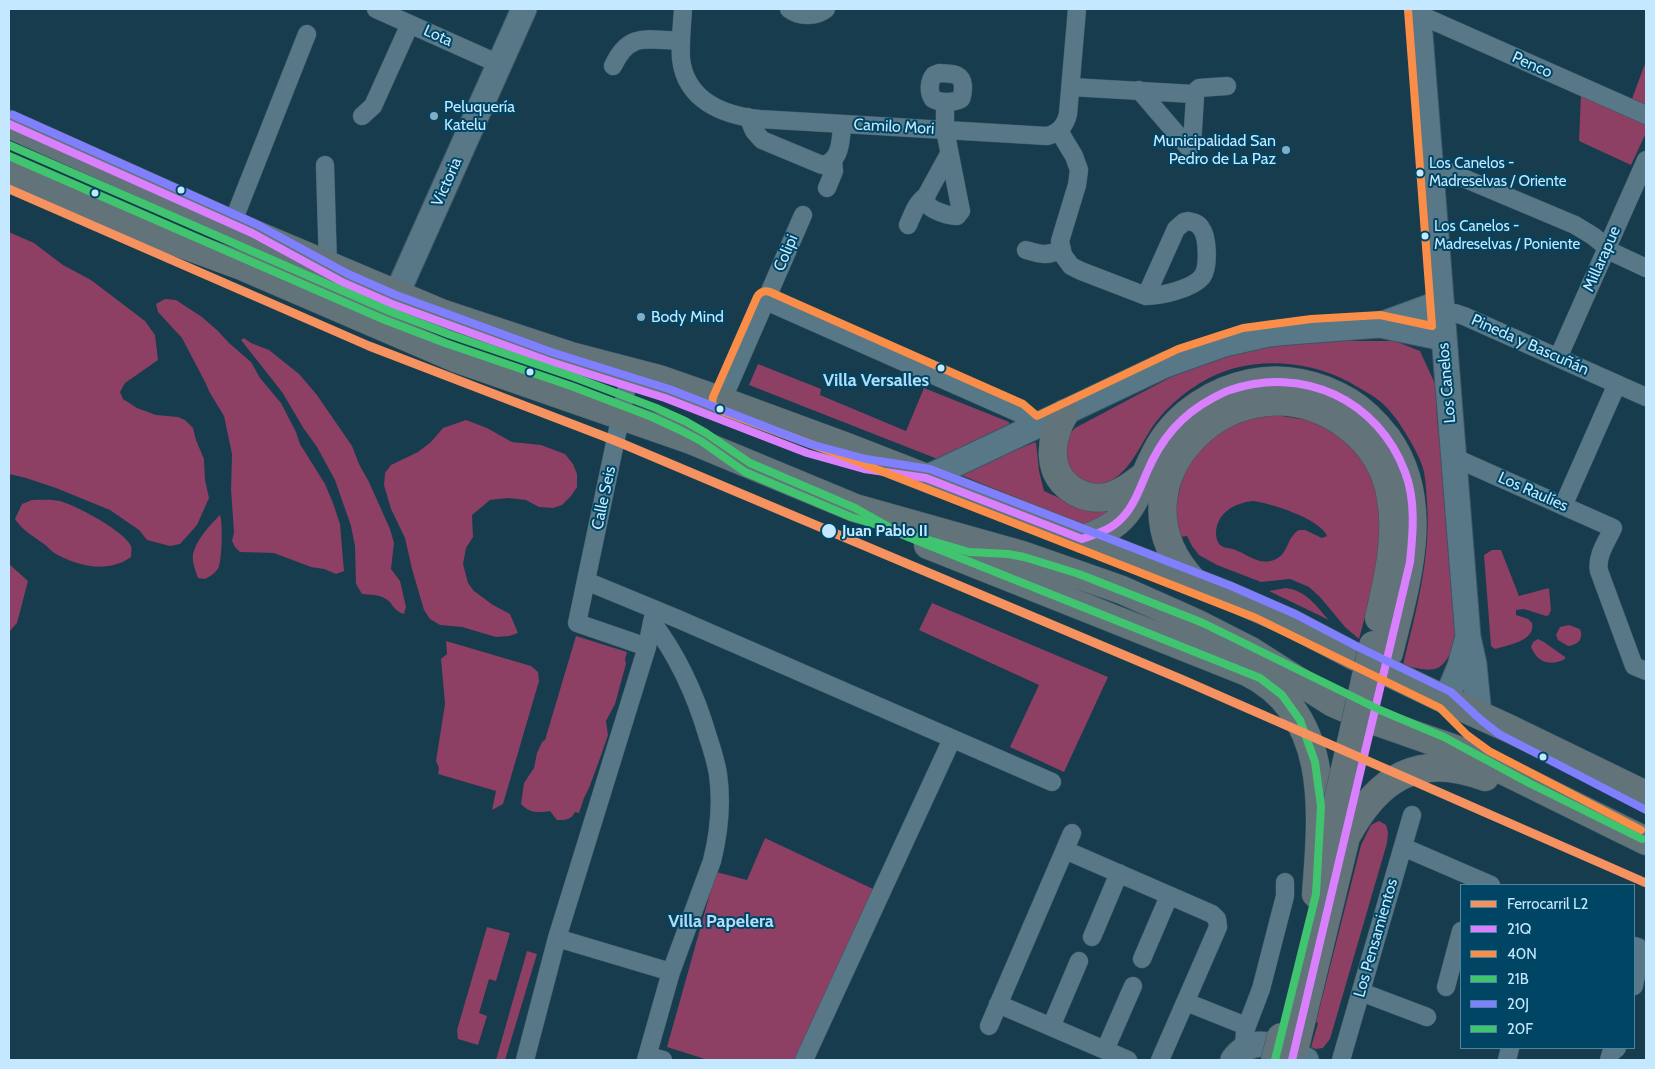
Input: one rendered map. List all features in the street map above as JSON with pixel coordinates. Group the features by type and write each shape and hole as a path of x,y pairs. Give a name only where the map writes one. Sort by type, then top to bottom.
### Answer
{"highway":[{"path":"9,124 232,224 441,313 579,358 659,379 722,401 1227,595 1291,623 1352,655 1646,795"},
{"path":"9,172 108,217 215,255 482,368 708,447 855,508 1022,555 1122,590 1243,647 1334,703 1375,721 1455,749 1494,766 1646,841"},
{"path":"1082,539 1105,531 1123,517 1137,498 1161,444 1177,424 1198,405 1239,386 1266,381 1299,383 1330,392 1356,406 1381,430 1391,444 1404,471 1411,499 1410,562 1381,649 1316,894 1290,1052"},
{"path":"1194,582 1186,574 1174,555 1167,536 1163,515 1163,504 1168,483 1180,453 1198,432 1223,415 1239,408 1272,401 1297,402 1310,405 1349,427 1363,440 1379,461 1389,486 1393,516 1392,552 1381,649"},
{"path":"1065,414 1054,437 1052,458 1059,477 1073,491 1092,497 1107,497 1128,487 1147,474"},
{"path":"855,508 903,535 1248,672 1282,695 1294,711 1308,741 1332,832 1290,1052"},
{"path":"1332,832 1353,824 1371,800 1392,781 1415,770 1439,766 1463,770 1486,778 1646,857"}],"main road":[{"name":"Victoria","path":"382,327 524,9"},
{"name":"Los Canelos","path":"1418,12 1468,637 1474,664 1478,715"},
{"path":"926,478 1065,414 1165,365 1224,344 1246,338 1289,332 1380,325 1441,308"},
{"path":"1380,325 1443,338"},
{"name":"Los Canelos","path":"1446,700 1460,666 1468,637"},
{"path":"1241,1045 1265,1044 1290,1052"}],"street":[{"name":"Lota","path":"376,9 499,64"},
{"name":"Camilo Mori","path":"683,9 681,59 685,74 700,96 719,110 738,116 842,124 1047,136 1059,131"},
{"path":"789,9 797,14 814,15 820,14 826,9"},
{"path":"1077,9 1067,119 1059,131 1077,163 1079,178 1062,233 1060,249 1071,266 1146,296"},
{"name":"Penco","path":"1418,12 1646,115"},
{"path":"362,116 373,106 410,24"},
{"path":"232,224 307,34"},
{"path":"613,66 621,51 632,42 643,40 681,41"},
{"path":"1071,86 1193,94 1200,88 1227,86"},
{"path":"1139,90 1188,147 1192,145 1195,97 1193,94"},
{"path":"926,196 930,207 950,216 957,216 961,211 945,130 945,102"},
{"path":"748,117 757,135 768,143 817,164 828,164 833,161"},
{"path":"827,188 834,171 833,161 839,148 842,124"},
{"path":"908,225 917,204 926,196 949,154"},
{"name":"Millarapue","path":"1558,358 1646,160"},
{"path":"1430,164 1575,225 1593,236 1607,248 1646,268"},
{"path":"325,165 328,266"},
{"name":"Colipi","path":"722,401 803,215"},
{"path":"1026,250 1045,255 1060,249"},
{"path":"766,301 1019,413 1027,420 1032,429"},
{"name":"Pineda y Bascuñán","path":"1441,308 1464,316 1646,397"},
{"name":"Calle Seis","path":"630,372 577,623 646,647"},
{"path":"1563,506 1617,384"},
{"name":"Los Raulíes","path":"1453,457 1613,528 1599,558 1599,571 1634,666 1646,671"},
{"path":"586,581 654,616 1052,782"},
{"path":"525,1060 557,938 654,616"},
{"path":"652,1059 671,972 717,844 720,792 718,773 696,698 654,616"},
{"path":"804,1060 952,739"},
{"name":"Los Pensamientos","path":"1341,1060 1412,815"},
{"path":"988,1026 1072,833"},
{"path":"1403,847 1480,883"},
{"path":"1065,850 1212,914 1217,919 1218,923 1160,1060"},
{"path":"1092,936 1119,873"},
{"path":"1186,1002 1241,1045 1264,976 1285,896 1285,882"},
{"path":"1142,958 1169,896"},
{"path":"1446,987 1460,935"},
{"path":"557,938 671,972"},
{"path":"1635,946 1642,951 1635,982"},
{"path":"1051,1027 1080,961"},
{"path":"1105,1050 1133,986"},
{"path":"1361,992 1427,1017"},
{"path":"998,1004 1128,1060"}],"shaded area":[{"path":"1646,61 1646,133 1631,165 1579,141 1581,93 1626,115"},
{"path":"9,232 34,243 63,265 91,280 145,321 155,335 158,360 125,383 120,392 123,399 137,408 156,415 178,417 185,420 193,428 204,459 205,480 209,498 197,525 180,544 170,546 147,540 139,530 110,510 56,488 9,474"},
{"path":"165,299 176,300 202,317 218,331 251,362 260,378 281,403 300,444 325,484 333,503 340,524 344,571 336,574 274,553 240,552 235,547 232,541 234,532 231,490 232,454 224,416 182,338 158,312 156,304"},
{"path":"244,338 269,350 299,374 317,395 352,446 390,529 394,543 391,569 400,581 406,607 404,614 383,597 362,594 356,584 355,546 351,526 335,480 317,447 282,392 241,340"},
{"path":"1341,341 1395,341 1420,351 1436,386 1437,420 1445,474 1456,641 1442,665 1431,670 1403,665 1425,564 1428,523 1423,468 1401,425 1385,405 1349,382 1322,371 1294,364 1264,363 1224,371 1194,387 1176,401 1153,426 1127,466 1110,481 1099,485 1080,482 1063,460 1067,437 1075,428 1173,376 1206,361 1242,351 1278,345"},
{"path":"758,364 821,389 820,395 906,431 924,388 1009,422 1010,429 945,459 935,458 749,385"},
{"path":"1263,413 1320,422 1359,451 1378,491 1381,545 1359,639 1345,627 1309,587 1290,579 1261,582 1217,565 1199,555 1187,536 1179,537 1176,514 1177,500 1185,469 1212,434","holes":["1253,501 1282,508 1305,518 1323,530 1327,536 1322,538 1305,530 1299,530 1292,537 1280,556 1264,562 1219,544 1216,533 1223,514 1240,504"]},
{"path":"466,420 487,428 512,442 541,445 565,454 573,464 577,474 577,487 562,505 553,508 539,507 526,500 508,498 490,500 472,515 473,537 466,548 463,564 468,583 474,591 493,605 510,614 518,633 509,636 496,637 462,627 440,625 430,619 424,610 405,538 391,509 384,485 385,473 391,465 418,452 431,442 443,428"},
{"path":"1036,442 1039,471 1044,491 1079,507 1117,501 1109,516 1090,528 956,473"},
{"path":"32,500 63,502 100,520 127,540 131,546 131,557 122,562 104,567 84,565 56,554 25,530 15,519 22,504"},
{"path":"220,515 222,540 219,566 207,578 198,578 193,554 197,543"},
{"path":"1492,550 1501,550 1519,596 1549,588 1551,610 1549,615 1546,616 1524,609 1516,610 1516,615 1528,619 1532,623 1530,634 1513,644 1495,649 1491,646 1484,555"},
{"path":"9,564 28,581 17,623 9,632"},
{"path":"1286,588 1305,595 1329,620 1269,591"},
{"path":"932,603 1108,677 1064,772 1010,747 1039,685 919,630"},
{"path":"1569,625 1580,629 1581,639 1577,643 1568,646 1558,640 1556,635 1560,627"},
{"path":"576,636 627,652 626,664 615,704 606,721 608,735 579,813 575,812 568,819 557,820 550,811 534,812 521,804 524,783 534,768 537,753 542,742 545,740"},
{"path":"1538,639 1565,657 1565,659 1549,663 1540,659 1531,647 1533,642"},
{"path":"446,641 531,666 538,672 539,681 503,804 492,810 496,791 438,774 439,768 436,761 445,704 441,659 447,654"},
{"path":"1379,821 1386,825 1388,832 1387,843 1330,1039 1323,1048 1316,1049 1311,1047 1318,1023 1316,1022 1361,845 1371,825"},
{"path":"765,838 873,889 794,1060 708,1060 667,1047 716,872 747,880"},
{"path":"487,927 510,933 496,981 489,979 479,1013 487,1016 478,1045 458,1039 457,1030"},
{"path":"527,951 537,954 505,1060 496,1060"}],"rail line":[{"name":"L2","path":"9,189 369,346 616,441 1183,680 1646,883"}],"transit line":[{"name":"40N","path":"1408,10 1432,326 1380,315 1311,319 1243,328 1178,349 1037,416 1023,404 764,291 757,297 713,397 712,404 719,410 843,456 1256,618 1440,708 1467,735 1489,751 1641,830"},
{"name":"20J","path":"13,115 256,224 348,274 396,295 551,352 669,389 810,444 866,459 930,469 1231,586 1295,614 1451,692 1499,734 1646,810"},
{"name":"21Q","path":"9,124 252,233 344,283 392,304 548,361 665,398 807,453 864,469 926,478 1082,539 1108,529 1122,518 1133,502 1159,449 1173,429 1191,412 1230,390 1257,383 1284,382 1310,386 1335,395 1357,408 1377,425 1393,447 1405,472 1412,505 1413,528 1410,562 1292,1060"},
{"name":"21B","path":"9,145 389,311 656,408 706,433 750,463 855,508 903,535 1260,678 1282,695 1300,720 1315,762 1321,806 1316,894 1275,1060"},
{"name":"20F","path":"9,156 385,320 652,417 701,441 745,472 851,517 969,552 1008,554 1024,557 1079,574 1203,623 1380,710 1444,737 1529,783 1642,839"}],"place":[{"name":"Peluquería Katelu","path":"434,116"},
{"name":"Municipalidad San Pedro de La Paz","path":"1286,150"},
{"name":"Los Canelos - Madreselvas / Oriente","path":"1420,173"},
{"name":"Los Canelos - Madreselvas / Poniente","path":"1425,236"},
{"name":"Body Mind","path":"641,317"},
{"name":"Juan Pablo II","path":"829,531"}],"district":[{"name":"Villa Versalles","path":"876,381"},
{"name":"Villa Papelera","path":"721,922"}]}
